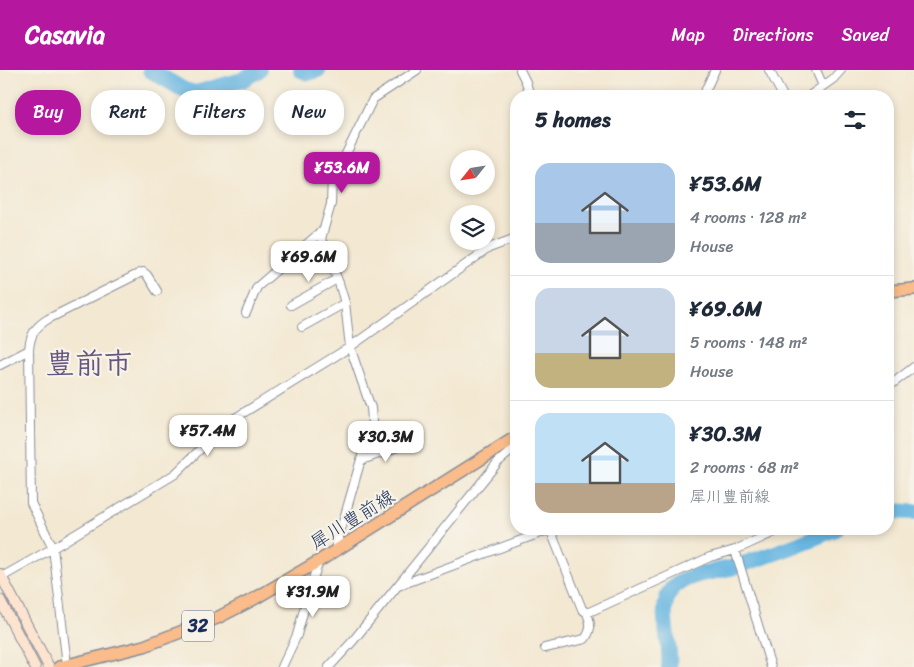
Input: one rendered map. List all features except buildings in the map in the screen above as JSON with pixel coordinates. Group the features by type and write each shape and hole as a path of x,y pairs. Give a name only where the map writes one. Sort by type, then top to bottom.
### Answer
{"main road":[{"path":"894,291 914,289"},
{"name":"犀川豊前線","path":"63,666 144,646 217,618 319,561 510,446"},
{"path":"1,576 49,667"},
{"path":"2,607 35,667"}],"street":[{"path":"335,550 372,421 371,408 350,346 345,303 338,279 321,239 331,204 332,176 340,166 373,100 417,70"},
{"path":"520,70 528,90"},
{"path":"706,90 715,70"},
{"path":"769,70 780,90"},
{"path":"816,70 824,86"},
{"path":"818,90 841,70"},
{"path":"246,313 257,287 323,230"},
{"path":"1,576 53,548 175,474 227,423 350,346 489,248 510,240"},
{"path":"63,666 53,548 31,503 29,350 31,335 41,322 133,275 145,273 156,291"},
{"path":"291,305 338,279"},
{"path":"302,327 345,303"},
{"path":"0,365 29,350"},
{"path":"894,382 914,367"},
{"path":"362,460 403,445"},
{"path":"329,667 352,642 510,449"},
{"path":"398,586 535,535"},
{"path":"545,648 585,639 590,632 591,625 587,613 582,609 553,535"},
{"path":"587,613 710,557 735,550 768,535"},
{"path":"735,550 772,667"},
{"path":"282,667 297,635 319,561"},
{"path":"2,607 15,603"}],"waterway":[{"path":"150,70 184,90 196,93 242,80 259,70"},
{"path":"301,70 309,73 318,70"},
{"path":"894,511 914,512"},
{"path":"669,667 665,606 667,598 675,586 691,577 747,563 821,535"}],"district":[{"name":"豊前市","path":"89,363"}]}
